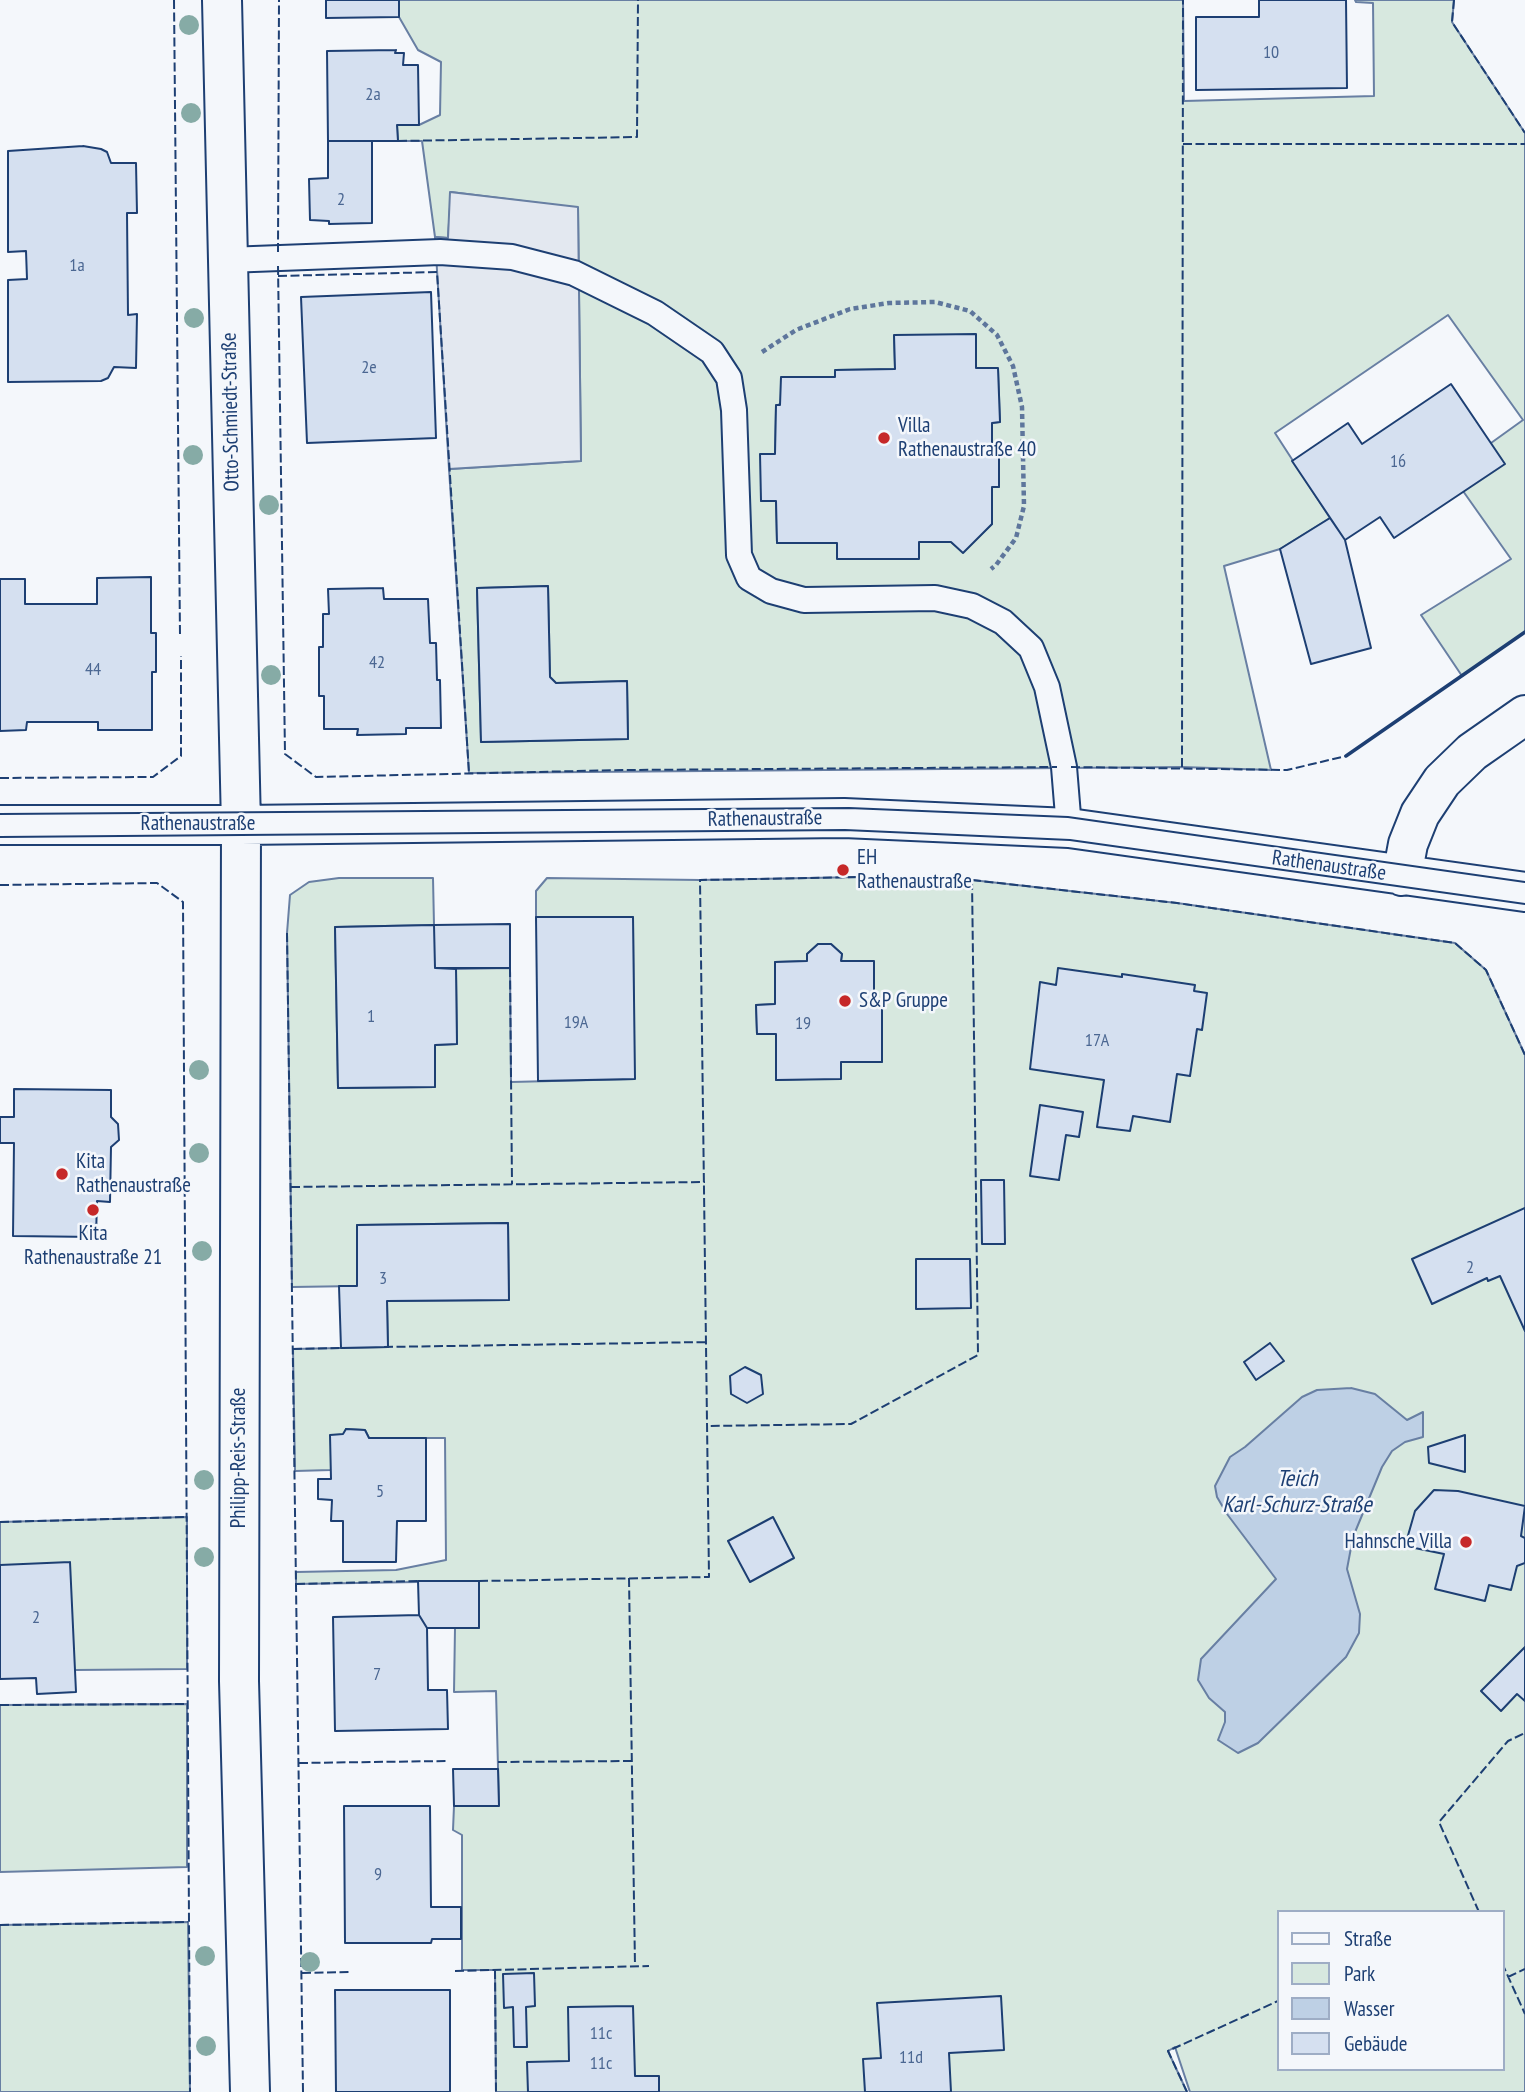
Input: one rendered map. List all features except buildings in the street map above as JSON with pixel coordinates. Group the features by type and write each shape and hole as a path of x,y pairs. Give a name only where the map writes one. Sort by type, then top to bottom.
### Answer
{"street":[{"name":"Otto-Schmiedt-Straße","path":"222,0 241,825"},
{"path":"1402,876 1408,844 1420,814 1443,781 1472,752 1525,715"},
{"name":"Rathenaustraße","path":"0,825 844,818 1069,828 1525,892"},
{"name":"Philipp-Reis-Straße","path":"241,825 239,1681 250,2092"}],"lane":[{"path":"227,260 440,252 512,257 574,273 655,313 712,352 729,378 734,410 739,555 749,578 771,591 804,600 935,598 972,606 1003,622 1031,648 1047,687 1061,747 1069,828"}],"path":[{"path":"730,391 761,353 796,330 850,309 889,303 935,302 970,311 996,335 1013,366 1022,407 1024,506 1016,538 996,565 969,583 935,598"}],"green space":[{"path":"399,0 1183,0 1184,101 1374,96 1373,3 1355,0 1454,0 1452,22 1525,133 1525,632 1462,676 1421,615 1511,559 1463,491 1491,443 1523,420 1448,315 1275,433 1330,518 1280,549 1224,566 1271,770 1182,767 469,773 449,469 581,461 578,208 451,192 448,238 435,237 422,141 398,141 397,125 419,125 440,115 441,62 418,50 399,17","holes":["894,336 976,368 998,369 1000,422 992,423 992,452 999,453 999,487 992,487 992,524 963,552 951,542 919,542 918,559 838,559 837,543 777,543 776,501 761,501 761,454 775,454 776,406 835,377 836,370 895,369","548,586 550,677 556,683 627,681 628,739 481,742 477,588"]},
{"path":"862,877 972,880 1177,903 1455,943 1486,970 1525,1055 1525,2092 1190,2092 1175,2047 1168,2051 1187,2092 496,2092 495,1970 462,1970 462,1835 453,1830 454,1806 499,1805 496,1691 454,1692 455,1628 479,1628 479,1581 296,1584 296,1572 396,1570 446,1560 445,1438 369,1438 365,1430 346,1429 331,1470 295,1471 293,1349 388,1347 387,1301 509,1300 508,1223 357,1225 357,1286 292,1287 287,933 290,895 309,882 339,878 433,878 434,925 335,927 338,1088 435,1087 435,1045 457,1044 456,969 510,968 511,1082 634,1079 633,917 536,917 536,891 547,878 700,880","holes":["818,944 831,944 842,954 841,961 874,962 874,1002 882,1003 882,1062 841,1062 841,1078 776,1080 776,1034 757,1034 756,1005 775,1004 775,962 807,961 807,954"]},
{"path":"187,1517 187,1669 75,1670 0,1565 0,1522"},
{"path":"187,1704 187,1867 0,1872 0,1705"},
{"path":"188,1922 190,2092 0,2092 0,1925"}],"shaded area":[{"path":"450,192 578,207 581,461 449,469 435,237 448,238"}],"water":[{"name":"Teich Karl-Schurz-Straße","path":"1351,1388 1375,1394 1407,1420 1423,1412 1423,1437 1405,1442 1392,1451 1382,1467 1353,1537 1347,1569 1360,1614 1359,1633 1346,1657 1258,1743 1238,1753 1218,1740 1225,1722 1225,1712 1209,1698 1198,1680 1201,1659 1276,1579 1227,1514 1217,1497 1215,1486 1230,1457 1302,1397 1317,1390"}],"tram line":[{"path":"0,814 849,808 1068,817 1525,882"},
{"path":"0,837 845,830 1070,840 1525,904"}],"fence":[{"path":"174,0 180,636"},
{"path":"278,252 279,0"},
{"path":"398,141 637,137 638,0"},
{"path":"1182,767 1183,0"},
{"path":"1454,0 1452,22 1525,133"},
{"path":"1183,144 1525,144"},
{"path":"278,266 285,754 316,777 623,770 1057,767"},
{"path":"278,276 437,272 469,773"},
{"path":"0,778 153,777 181,756 181,656"},
{"path":"1071,767 1287,770 1346,756"},
{"path":"479,1581 709,1577 700,880 862,877 972,880 978,1355 851,1424 708,1426"},
{"path":"972,880 1177,903 1455,943 1486,970 1525,1055"},
{"path":"0,885 157,883 183,902 190,2092"},
{"path":"287,933 303,2092"},
{"path":"510,968 512,1184"},
{"path":"291,1187 705,1182"},
{"path":"384,1347 707,1342"},
{"path":"293,1349 345,1348"},
{"path":"0,1522 187,1517"},
{"path":"629,1578 635,1966"},
{"path":"296,1584 418,1581"},
{"path":"0,1705 187,1704"},
{"path":"1478,1910 1439,1822 1508,1741 1525,1733"},
{"path":"299,1763 447,1761"},
{"path":"498,1762 631,1761"},
{"path":"0,1925 188,1922"},
{"path":"455,1971 649,1966"},
{"path":"1504,1967 1525,2014"},
{"path":"1508,1977 1525,1969"},
{"path":"495,1970 496,2092"},
{"path":"302,1973 349,1972"},
{"path":"1187,2092 1168,2051 1276,2002"}],"wall":[{"path":"1346,756 1525,632"}],"place":[{"name":"Villa Rathenaustraße 40","path":"884,438"},
{"name":"EH Rathenaustraße","path":"843,870"},
{"name":"S&P Gruppe","path":"845,1001"},
{"name":"Kita Rathenaustraße","path":"62,1174"},
{"name":"Kita Rathenaustraße 21","path":"93,1210"},
{"name":"Hahnsche Villa","path":"1466,1542"}]}
